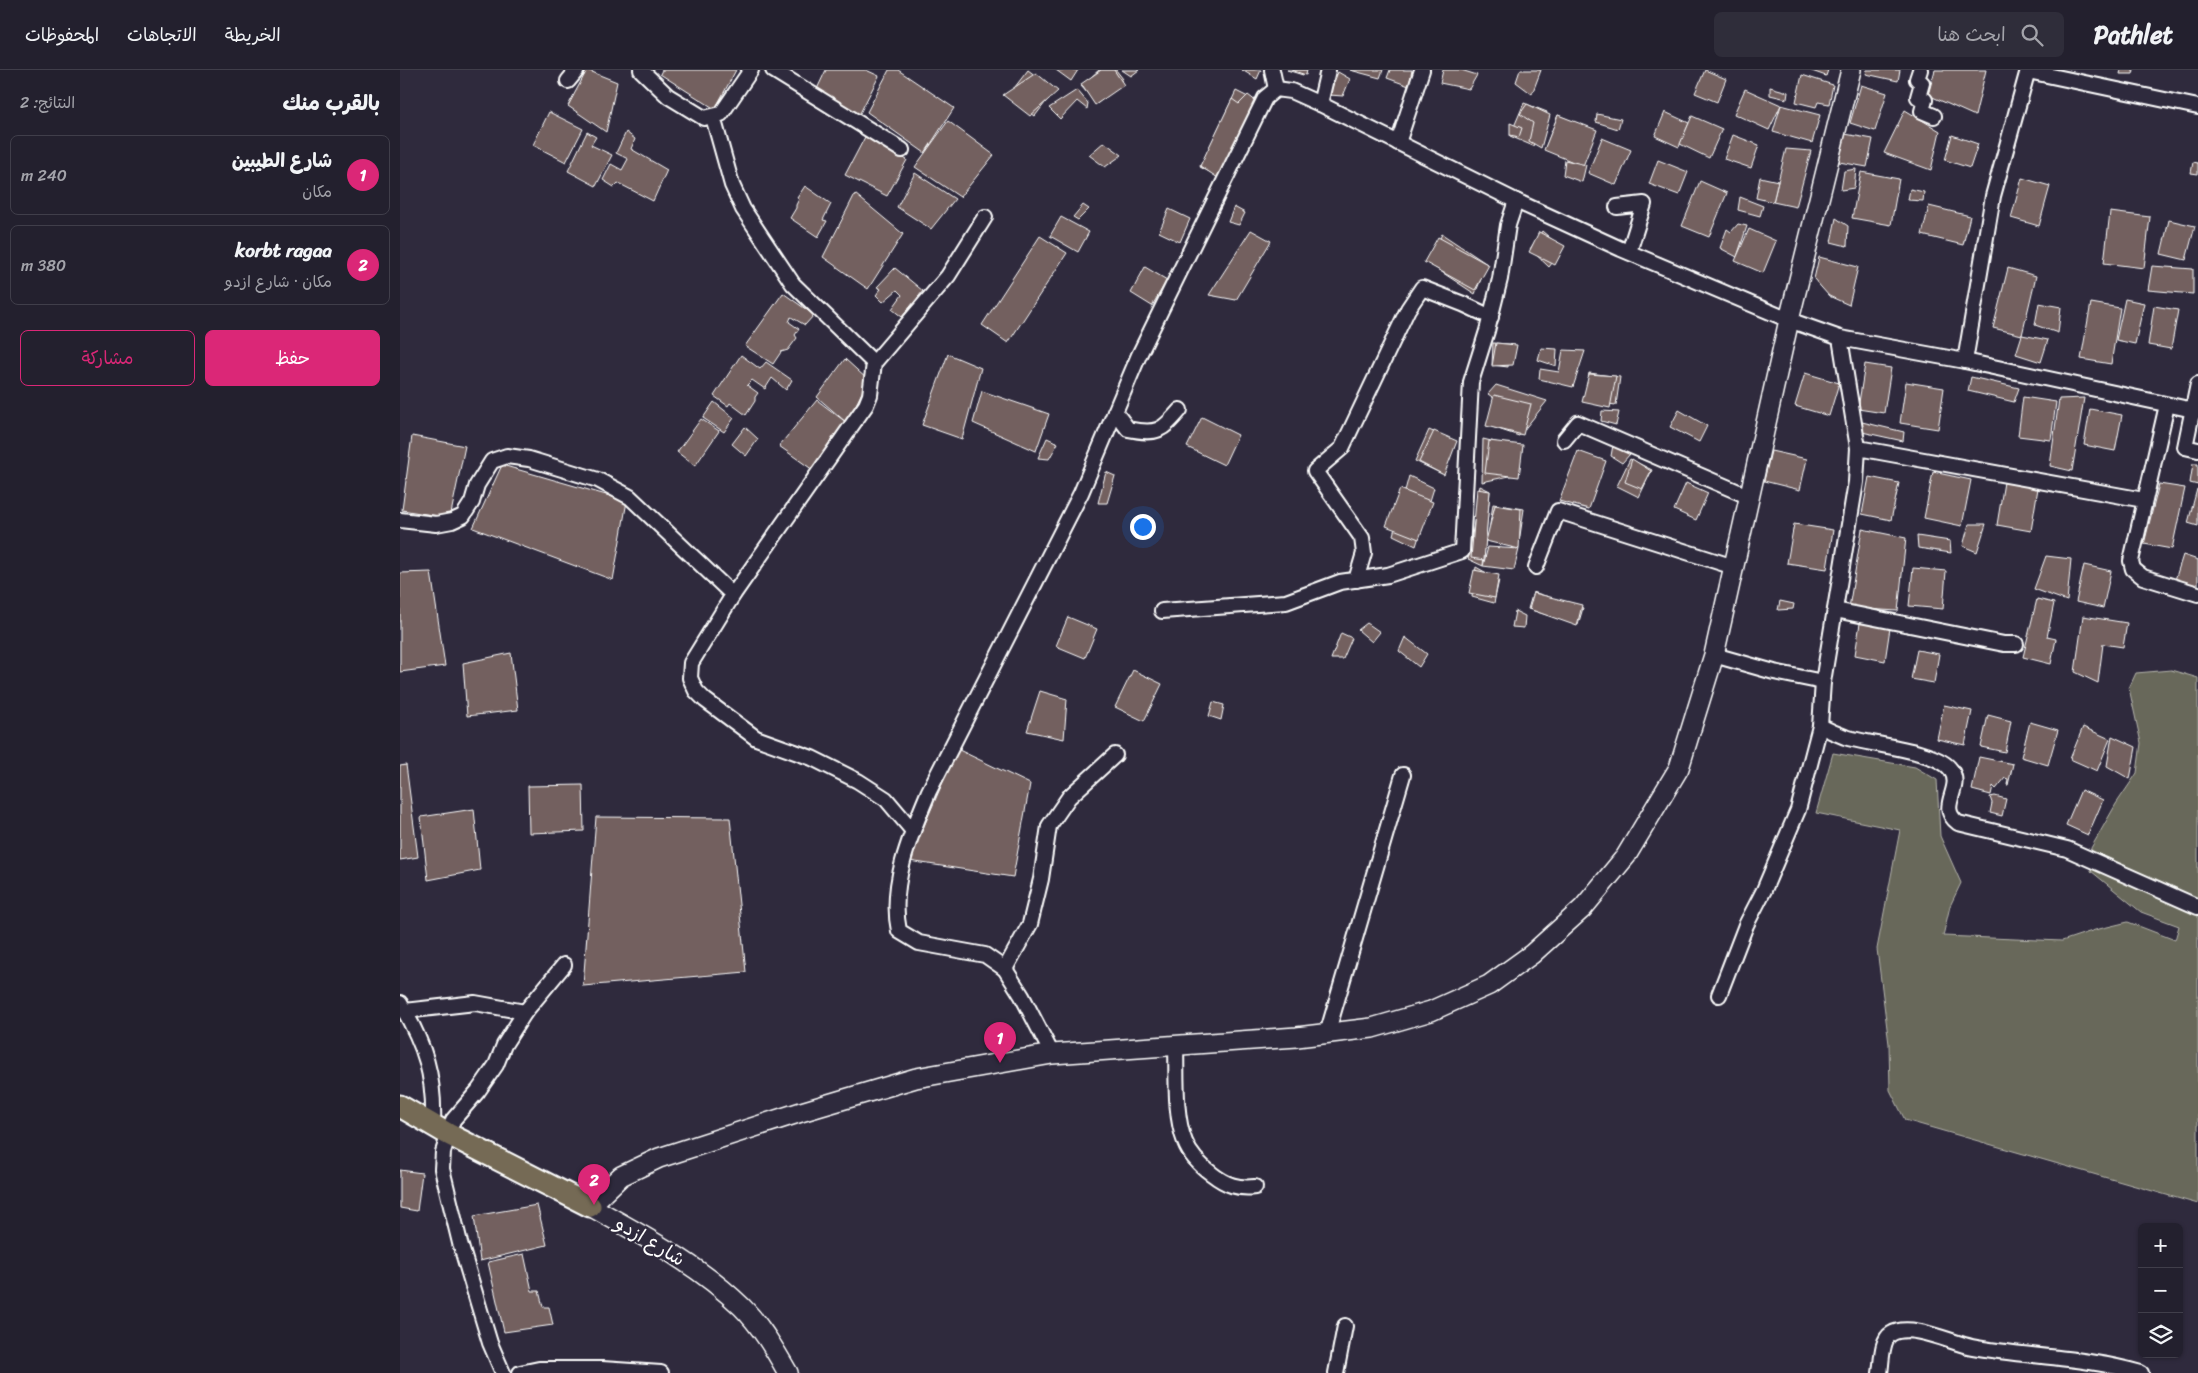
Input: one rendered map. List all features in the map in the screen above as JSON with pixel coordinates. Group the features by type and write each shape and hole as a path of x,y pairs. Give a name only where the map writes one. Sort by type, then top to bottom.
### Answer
{"main road":[{"path":"590,1206 621,1176 659,1158 801,1112 916,1078 1052,1054 1327,1034 1372,1028 1431,1011 1489,986 1532,954 1583,908 1626,856 1679,768 1714,655 1789,320 1851,70"},
{"name":"شارع ازدو","path":"400,1106 440,1130 590,1206 674,1254 714,1282 743,1309 771,1344 788,1373"}],"street":[{"path":"641,70 668,96 704,118 713,118 721,114 751,70"},
{"path":"773,70 902,150"},
{"path":"1272,70 1276,89"},
{"path":"1320,104 1328,70"},
{"path":"1398,143 1422,70"},
{"path":"1920,70 1916,79 1922,83 1918,97 1925,100 1922,111 1934,116"},
{"path":"1965,361 1993,196 2028,70 2197,103"},
{"path":"1052,1054 1022,996 1005,969 985,954 919,943 899,931 897,902 902,868 913,831 929,791 1081,494 1139,355 1264,98 1276,89 1290,91 1320,104 1516,201 1629,252 1789,320 1840,338 1965,361 2195,410"},
{"path":"713,118 732,185 743,209 793,284 874,363"},
{"path":"1162,611 1286,602 1340,582 1388,575 1462,551 1471,382 1491,317 1500,279 1508,224 1516,201"},
{"path":"1618,207 1644,204 1629,252"},
{"path":"913,831 886,799 858,781 812,758 756,738 704,700 696,691 690,678 691,663 733,595 866,405 870,394 874,363 948,276 985,217"},
{"path":"1356,580 1364,553 1362,538 1315,471 1342,448 1404,318 1422,288 1491,317"},
{"path":"1719,995 1746,925 1764,890 1798,810 1820,726 1824,682 1856,482 1858,448 1840,338"},
{"path":"2198,384 2195,410 2185,447 2198,450"},
{"path":"2167,405 2131,561 2133,569 2143,577 2198,594"},
{"path":"1115,412 1128,429 1145,432 1166,428 1180,410"},
{"path":"1564,440 1578,423 1750,497"},
{"path":"1858,448 2144,500"},
{"path":"400,520 436,524 452,521 463,516 472,502 477,485 492,461 507,456 529,459 598,480 630,496 733,595"},
{"path":"1536,567 1558,511 1734,567"},
{"path":"1836,610 2004,644 2016,644"},
{"path":"1714,655 1774,672 1824,682"},
{"path":"1820,726 1845,737 1929,756 1944,762 1952,772 1955,782 1948,808 1951,818 1958,823 2068,849 2198,907"},
{"path":"1005,969 1030,924 1041,879 1050,826 1070,797 1115,755"},
{"path":"1327,1034 1402,776"},
{"path":"440,1130 453,1120 478,1091 496,1065 504,1045 525,1012 564,965"},
{"path":"503,1373 490,1343 480,1310 460,1243 442,1169 440,1130 431,1074 420,1042 402,1007 475,1003 525,1012"},
{"path":"1176,1045 1179,1120 1185,1142 1195,1159 1223,1183 1241,1188 1255,1187"},
{"path":"1336,1373 1345,1326"},
{"path":"1880,1373 1885,1342 1890,1334 1901,1330 1922,1332 1971,1346 2117,1367 2141,1373"},
{"path":"520,1373 538,1369 602,1369 662,1373"}],"green space":[{"path":"2171,670 2198,678 2198,1204 1905,1120 1890,1090 1889,1044 1877,949 1900,830 1816,813 1833,753 1915,767 1937,780 1940,836 1961,883 1950,906 1943,936 2062,941 2128,922 2175,940 2179,926 2141,912 2091,871 2091,848 2116,804 2137,773 2141,743 2129,688 2136,673"}],"building":[{"path":"587,70 617,82 606,132 568,106"},
{"path":"662,70 736,70 715,109 660,74"},
{"path":"826,70 866,70 879,76 859,115 817,89"},
{"path":"889,70 898,70 954,108 925,153 867,112"},
{"path":"1028,70 1055,90 1035,116 1008,96"},
{"path":"1056,70 1078,70 1071,81"},
{"path":"1099,70 1116,70 1123,79 1097,104 1081,86"},
{"path":"1101,70 1114,70 1124,85 1095,105 1081,84"},
{"path":"1122,70 1139,70 1131,76"},
{"path":"1242,70 1261,70 1257,79"},
{"path":"1287,70 1305,70 1303,75"},
{"path":"1291,70 1307,70 1306,75"},
{"path":"1350,70 1383,70 1380,78"},
{"path":"1390,70 1412,70 1409,86 1387,78"},
{"path":"1443,70 1461,70 1477,75 1469,89 1440,83"},
{"path":"1520,70 1541,70 1532,94 1516,82"},
{"path":"1705,70 1726,79 1717,102 1695,93"},
{"path":"1809,70 1828,70 1826,76"},
{"path":"1867,70 1900,70 1898,81 1866,74"},
{"path":"1935,70 1986,70 1975,116 1928,95"},
{"path":"2121,70 2134,70 2133,74 2120,74"},
{"path":"1338,72 1350,79 1343,96 1329,95"},
{"path":"1036,73 1058,91 1030,116 1003,95"},
{"path":"1802,75 1833,85 1829,104 1818,102 1816,107 1796,102"},
{"path":"1861,85 1887,93 1875,131 1850,123"},
{"path":"1770,87 1788,92 1787,99 1770,95"},
{"path":"1745,89 1781,105 1769,130 1734,114"},
{"path":"1077,90 1088,103 1087,109 1077,101 1060,119 1049,108"},
{"path":"1236,91 1256,101 1219,177 1200,167"},
{"path":"1248,95 1257,102 1218,178 1200,166 1232,99 1239,104"},
{"path":"1524,103 1547,112 1533,146 1510,136"},
{"path":"1527,104 1550,115 1541,148 1529,141 1533,123 1520,114"},
{"path":"1781,105 1820,115 1812,143 1773,132"},
{"path":"1905,110 1940,131 1931,170 1884,153"},
{"path":"549,112 583,129 566,162 533,145"},
{"path":"1665,112 1689,123 1679,147 1655,136"},
{"path":"1597,114 1621,119 1618,129 1596,122"},
{"path":"1558,115 1593,130 1581,161 1569,158 1573,141 1563,141 1560,155 1545,148"},
{"path":"1558,115 1597,130 1583,166 1544,150"},
{"path":"1692,116 1722,129 1709,158 1680,144"},
{"path":"948,121 994,155 960,197 915,167"},
{"path":"1510,123 1522,128 1519,137 1510,135"},
{"path":"587,132 596,137 591,145 612,155 596,186 568,171"},
{"path":"626,132 635,139 631,149 667,170 653,201 618,183 614,187 603,180 611,164 622,170 628,159 616,153"},
{"path":"1845,134 1873,139 1867,167 1839,162"},
{"path":"866,135 907,160 887,196 845,175"},
{"path":"1733,135 1759,145 1751,168 1724,159"},
{"path":"1952,135 1978,144 1970,168 1945,160"},
{"path":"1602,138 1631,150 1616,185 1588,173"},
{"path":"1104,142 1122,155 1105,167 1089,155"},
{"path":"1786,149 1811,151 1796,207 1773,202"},
{"path":"1565,160 1586,165 1582,182 1563,175"},
{"path":"1658,160 1688,172 1679,195 1649,184"},
{"path":"2193,162 2198,163 2198,174 2191,173"},
{"path":"1856,169 1854,188 1841,190 1844,171"},
{"path":"1861,172 1899,179 1891,225 1852,218"},
{"path":"915,173 955,199 931,229 897,207"},
{"path":"1760,177 1778,181 1773,202 1756,198"},
{"path":"2022,178 2050,186 2039,226 2011,218"},
{"path":"1700,181 1727,193 1709,237 1682,226"},
{"path":"805,186 831,204 823,220 827,221 818,237 790,218 796,208 799,199 797,198"},
{"path":"1910,189 1924,192 1923,201 1908,200"},
{"path":"855,194 903,234 868,289 823,257"},
{"path":"1740,197 1763,206 1760,216 1738,210"},
{"path":"1083,205 1089,209 1078,220 1073,217"},
{"path":"1929,206 1970,216 1963,245 1922,235"},
{"path":"1234,207 1245,213 1239,225 1228,222"},
{"path":"1169,209 1190,219 1180,242 1159,232"},
{"path":"2110,212 2150,217 2144,268 2104,263"},
{"path":"1061,217 1089,232 1078,252 1050,236"},
{"path":"1836,218 1848,226 1847,246 1831,242"},
{"path":"2169,220 2195,226 2186,260 2161,254"},
{"path":"1738,224 1747,226 1737,257 1720,248 1727,229 1731,232"},
{"path":"1749,229 1776,241 1763,273 1735,261"},
{"path":"1251,230 1271,241 1236,300 1209,295"},
{"path":"1542,231 1563,249 1549,267 1530,249"},
{"path":"1539,232 1565,246 1555,265 1529,252"},
{"path":"1442,234 1487,264 1475,294 1428,263"},
{"path":"1040,236 1067,253 1008,343 982,325"},
{"path":"1438,237 1489,265 1475,290 1424,262"},
{"path":"1819,257 1858,267 1849,305 1829,296 1814,279"},
{"path":"2152,266 2193,269 2193,294 2148,290"},
{"path":"1145,267 1167,280 1152,306 1131,293"},
{"path":"895,268 923,291 902,317 892,309 902,295 897,290 883,302 876,295 881,289 877,287"},
{"path":"2008,268 2036,276 2022,335 1993,328"},
{"path":"783,293 814,315 805,325 791,317 789,322 799,329 795,335 797,338 788,350 781,352 773,364 745,346"},
{"path":"2125,299 2144,303 2135,344 2116,340"},
{"path":"2039,303 2061,307 2058,333 2035,325"},
{"path":"2091,303 2120,308 2111,364 2081,359"},
{"path":"2154,306 2178,310 2171,349 2148,345"},
{"path":"2022,335 2048,340 2041,362 2016,354"},
{"path":"1493,343 1510,344 1508,367 1492,365"},
{"path":"1496,343 1517,345 1513,365 1492,366"},
{"path":"1541,348 1557,349 1556,366 1538,360"},
{"path":"1563,350 1585,351 1573,387 1539,379 1540,369 1559,372"},
{"path":"948,354 981,368 962,439 922,425"},
{"path":"741,355 760,369 766,362 792,380 786,390 772,378 765,389 752,380 747,385 758,393 746,415 730,403 728,406 714,396"},
{"path":"845,359 868,380 847,423 817,397"},
{"path":"1865,364 1891,368 1884,413 1858,409"},
{"path":"1589,373 1620,377 1616,405 1585,401"},
{"path":"1805,373 1839,383 1829,416 1795,406"},
{"path":"1589,374 1616,376 1610,408 1582,402"},
{"path":"1971,377 2019,388 2014,402 1968,391"},
{"path":"1906,382 1944,388 1938,429 1900,423"},
{"path":"1496,385 1547,401 1519,436 1492,427 1498,401 1488,394"},
{"path":"982,391 1049,414 1036,451 973,423"},
{"path":"1494,395 1531,404 1523,435 1486,426"},
{"path":"2023,397 2056,402 2051,440 2018,436"},
{"path":"2084,398 2072,471 2050,466 2059,399"},
{"path":"817,400 847,423 813,470 779,446"},
{"path":"714,402 734,418 724,432 703,418"},
{"path":"2090,409 2122,415 2115,451 2084,445"},
{"path":"1679,410 1707,426 1699,442 1670,427"},
{"path":"1602,411 1619,412 1616,425 1601,421"},
{"path":"1202,417 1238,435 1224,465 1187,447"},
{"path":"701,419 719,431 695,466 677,452"},
{"path":"1862,422 1904,432 1903,441 1862,432"},
{"path":"745,427 758,439 746,456 732,444"},
{"path":"1429,430 1456,442 1442,474 1415,461"},
{"path":"1434,431 1457,441 1444,475 1419,462"},
{"path":"412,436 465,446 450,518 402,510"},
{"path":"1047,438 1058,443 1049,459 1038,458"},
{"path":"1483,439 1520,448 1514,475 1482,482"},
{"path":"1489,441 1523,445 1519,477 1485,473"},
{"path":"1613,445 1630,454 1622,463 1611,456"},
{"path":"1578,451 1606,461 1589,509 1559,501"},
{"path":"1771,451 1807,459 1800,490 1764,481"},
{"path":"1630,459 1652,470 1639,497 1617,486"},
{"path":"1632,459 1651,471 1642,489 1625,482"},
{"path":"2193,464 2198,464 2198,485 2190,483"},
{"path":"502,465 627,501 613,580 473,528"},
{"path":"1106,472 1115,476 1107,503 1098,503"},
{"path":"1933,472 1971,480 1962,526 1924,518"},
{"path":"1409,476 1434,488 1416,546 1393,535"},
{"path":"1869,477 1899,483 1891,520 1862,514"},
{"path":"2004,482 2038,488 2031,531 1997,525"},
{"path":"1686,483 1708,493 1696,520 1674,510"},
{"path":"2159,484 2185,488 2172,549 2144,544"},
{"path":"1480,486 1490,491 1483,566 1468,559"},
{"path":"1400,489 1433,502 1419,539 1386,526"},
{"path":"1477,489 1490,491 1484,560 1471,558"},
{"path":"2198,489 2198,526 2188,523"},
{"path":"1493,504 1524,509 1519,542 1488,537"},
{"path":"1495,505 1521,509 1519,549 1486,541"},
{"path":"1794,524 1833,530 1827,569 1787,563"},
{"path":"1969,524 1986,524 1977,552 1963,546"},
{"path":"1862,529 1906,538 1898,611 1849,608"},
{"path":"1917,536 1950,541 1951,553 1918,548"},
{"path":"1488,547 1519,549 1514,570 1483,566"},
{"path":"2183,555 2198,560 2198,587 2175,580"},
{"path":"2046,556 2071,559 2067,601 2034,589"},
{"path":"2084,565 2111,571 2103,608 2076,602"},
{"path":"1476,567 1499,580 1494,603 1472,597"},
{"path":"1913,568 1946,571 1943,609 1909,606"},
{"path":"1474,570 1499,575 1495,598 1469,593"},
{"path":"431,572 445,666 400,672 400,573"},
{"path":"1533,592 1583,608 1578,625 1528,609"},
{"path":"1534,593 1582,605 1577,626 1529,609"},
{"path":"2037,599 2054,603 2047,637 2056,639 2051,664 2023,657"},
{"path":"1780,601 1794,604 1793,609 1778,610"},
{"path":"1515,611 1525,616 1524,628 1512,627"},
{"path":"2083,616 2127,623 2123,647 2103,644 2098,683 2075,672"},
{"path":"1068,617 1097,629 1085,658 1056,646"},
{"path":"1367,623 1380,632 1372,642 1358,630"},
{"path":"1860,623 1890,628 1885,661 1855,655"},
{"path":"1341,633 1352,638 1343,659 1331,659"},
{"path":"1405,637 1427,654 1419,667 1399,651"},
{"path":"1917,650 1939,654 1934,683 1911,679"},
{"path":"511,653 518,710 467,716 463,663"},
{"path":"1133,670 1162,684 1144,721 1115,707"},
{"path":"1040,691 1067,699 1064,739 1027,731"},
{"path":"1213,702 1224,705 1221,720 1209,716"},
{"path":"1944,705 1972,711 1965,745 1937,739"},
{"path":"1988,715 2011,721 2005,752 1981,747"},
{"path":"2030,722 2058,730 2048,765 2021,757"},
{"path":"2083,727 2110,739 2097,771 2070,759"},
{"path":"2112,736 2136,747 2130,779 2107,766"},
{"path":"957,749 1030,784 1013,877 909,861"},
{"path":"1979,757 2013,764 2008,785 2008,779 2005,778 1996,789 1993,786 1991,795 1972,790"},
{"path":"406,765 418,857 400,860 400,766"},
{"path":"583,785 584,831 529,833 528,786"},
{"path":"2081,790 2103,800 2088,835 2066,825"},
{"path":"1995,796 2006,799 2002,816 1990,813 1992,803 1990,797"},
{"path":"474,809 480,870 428,880 421,817"},
{"path":"596,817 730,818 746,972 583,986"},
{"path":"400,1170 422,1173 417,1211 400,1208"},
{"path":"537,1205 547,1245 480,1261 474,1216"},
{"path":"524,1254 532,1291 539,1291 543,1307 549,1307 553,1325 504,1332 488,1262"}],"place":[{"name":"شارع الطيبين","path":"1000,1063"},
{"name":"korbt ragaa","path":"594,1205"}]}
